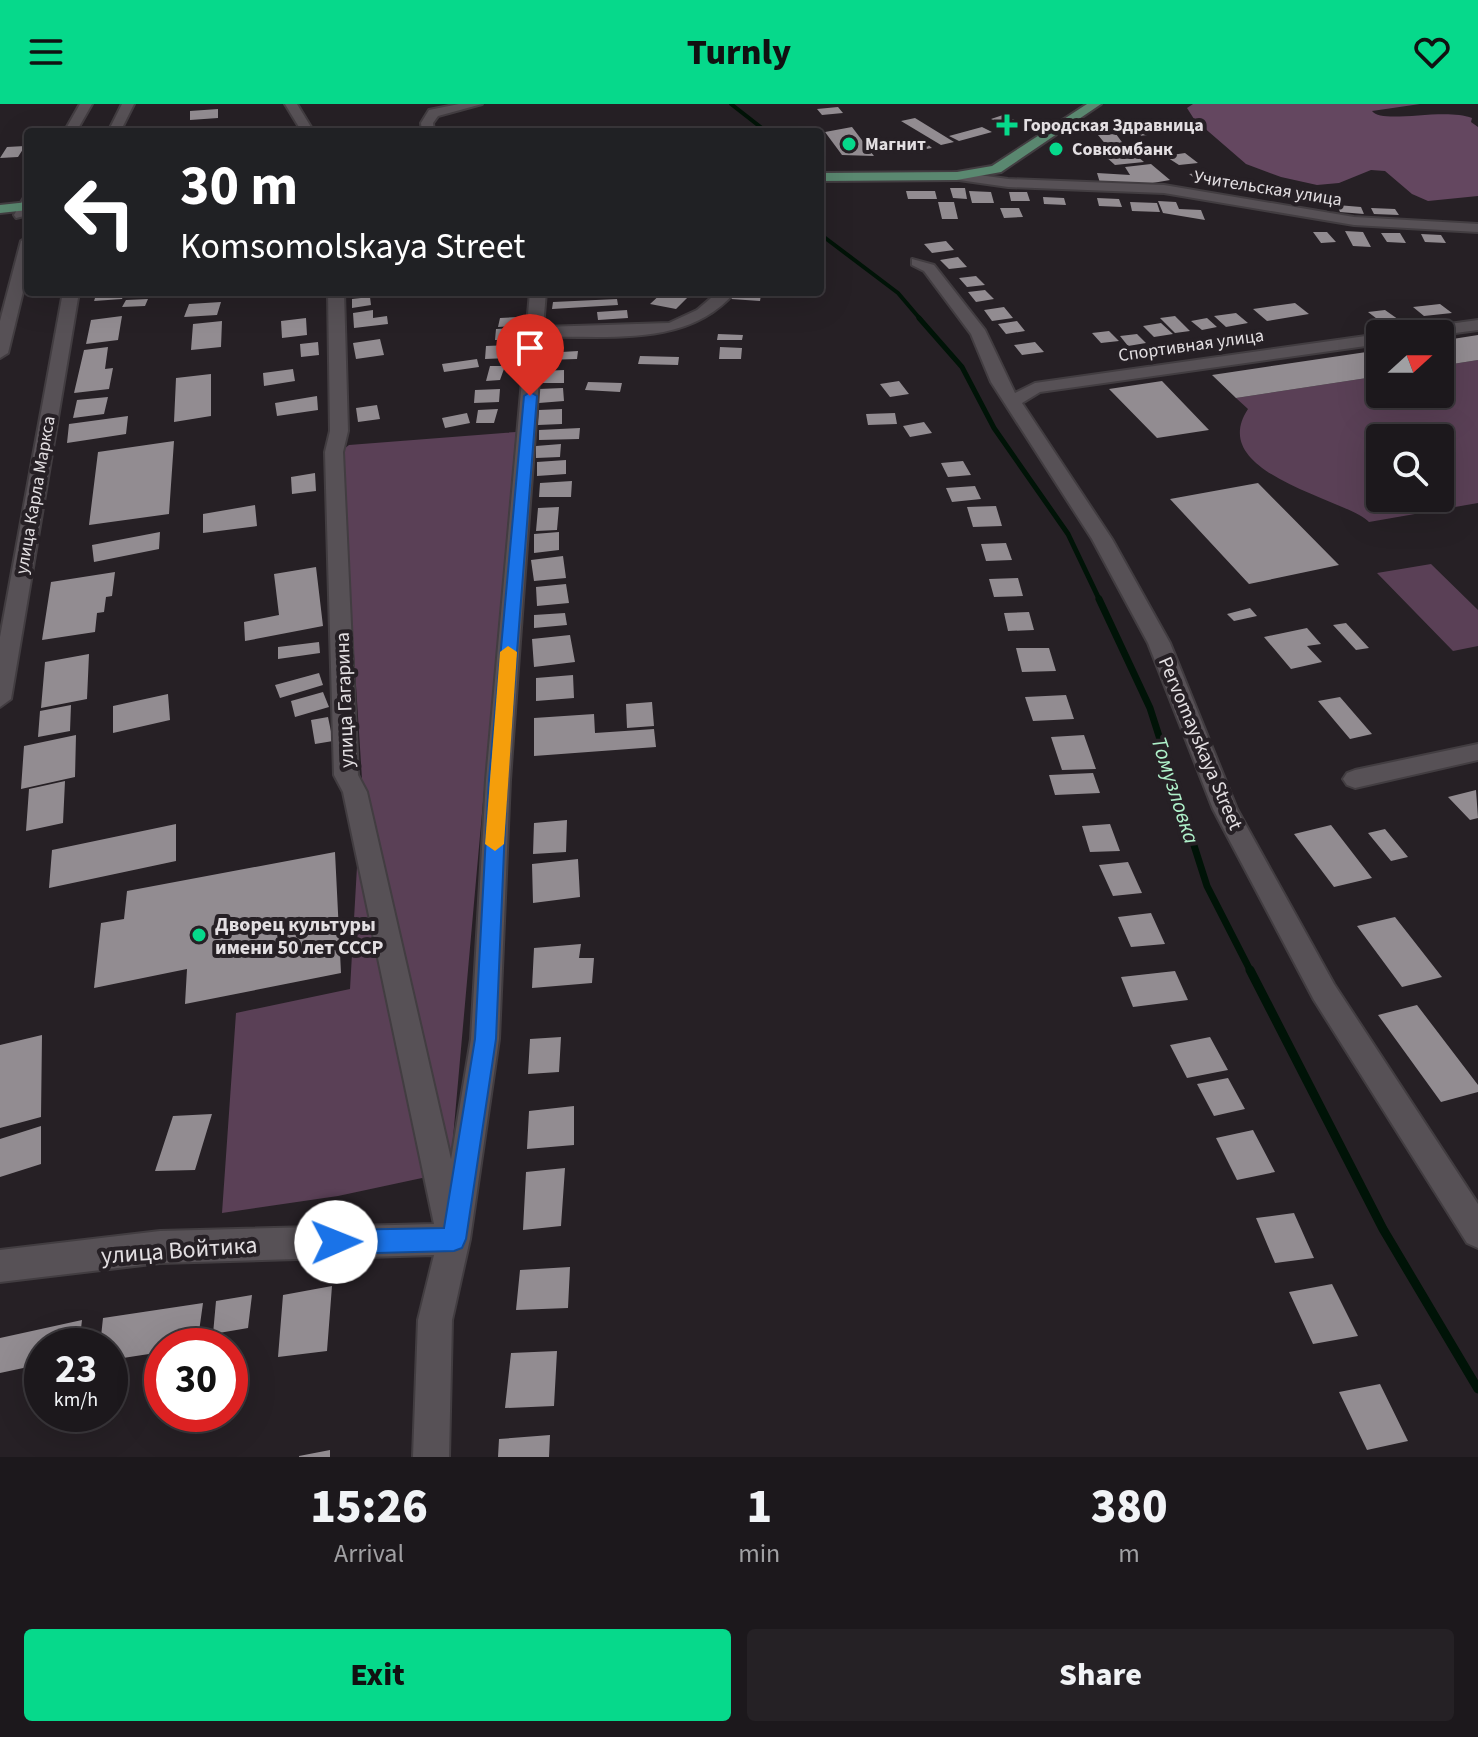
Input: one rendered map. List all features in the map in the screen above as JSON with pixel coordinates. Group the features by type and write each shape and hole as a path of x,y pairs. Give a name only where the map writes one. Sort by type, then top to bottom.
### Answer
{"main road":[{"path":"824,177 957,176 1012,162 1095,104"},
{"path":"0,209 24,207"}],"street":[{"path":"72,128 86,104"},
{"path":"116,128 128,104"},
{"path":"291,104 306,128"},
{"path":"428,128 433,113 476,104"},
{"name":"Учительская улица","path":"957,176 1008,183 1164,189 1354,221 1478,228"},
{"path":"0,353 24,257"},
{"name":"Pervomayskaya Street","path":"917,262 929,268 979,333 999,382 1102,539 1159,643 1225,809 1324,992 1474,1218"},
{"name":"улица Карла Маркса","path":"0,699 70,296"},
{"name":"улица Гагарина","path":"336,296 339,431 336,460 346,775 355,792 454,1239"},
{"path":"431,1457 435,1320 454,1239 485,1039 498,780 538,296"},
{"path":"536,332 672,328 703,313 722,296"},
{"path":"1454,328 1478,325"},
{"name":"Спортивная улица","path":"1011,402 1035,388 1366,341"},
{"path":"1355,779 1478,752"},
{"name":"улица Войтика","path":"0,1266 160,1247 454,1239"}],"shaded area":[{"path":"1193,104 1420,104 1372,111 1388,116 1446,114 1472,118 1471,122 1478,127 1478,196 1428,201 1412,194 1385,171 1371,170 1339,183 1317,185 1281,177 1246,164 1194,119 1187,108"},
{"path":"1478,360 1478,503 1454,507 1454,424 1366,424 1366,512 1426,512 1369,522 1283,481 1261,467 1245,451 1240,432 1248,409 1236,398 1366,378 1366,408 1454,408 1454,364"},
{"path":"516,432 450,1172 338,1196 222,1213 236,1013 350,989 362,779 341,451 349,445"},
{"path":"1431,564 1478,610 1478,646 1453,651 1377,573"}],"building":[{"path":"838,107 843,113 822,115 817,109"},
{"path":"218,109 218,118 190,120 190,111"},
{"path":"1003,115 1019,122 1008,126 991,119"},
{"path":"915,118 954,142 941,145 901,121"},
{"path":"1129,122 1137,128 1153,126 1163,133 1139,136 1112,125"},
{"name":"Магнит","path":"852,127 874,156 842,155 825,132"},
{"path":"982,127 992,132 959,141 949,136"},
{"path":"1116,134 1144,162 1115,165 1095,147 1107,146 1098,135"},
{"path":"926,143 932,148 908,152 901,147"},
{"path":"24,146 18,157 0,158 7,147"},
{"path":"1185,153 1198,163 1179,165 1165,156"},
{"path":"1151,164 1170,180 1141,185 1100,183 1097,173 1130,175 1125,167"},
{"path":"1207,172 1218,179 1200,182 1189,174"},
{"path":"950,188 965,188 967,199 953,198"},
{"path":"906,191 935,191 937,199 908,199"},
{"path":"969,191 991,192 994,203 972,203"},
{"path":"1009,192 1027,192 1030,201 1011,201"},
{"path":"1043,197 1064,198 1066,205 1044,204"},
{"path":"1097,198 1119,199 1122,207 1099,206"},
{"path":"1158,201 1176,202 1179,209 1201,210 1205,220 1163,213"},
{"path":"938,202 954,202 958,219 942,219"},
{"path":"1130,202 1157,203 1160,212 1132,211"},
{"path":"1337,205 1361,207 1364,214 1340,212"},
{"path":"1000,208 1019,208 1023,217 1004,218"},
{"path":"1371,208 1395,209 1399,215 1374,214"},
{"path":"1345,231 1363,232 1371,247 1353,246"},
{"path":"1313,232 1327,232 1336,242 1321,243"},
{"path":"1381,233 1400,233 1406,243 1387,242"},
{"path":"1421,234 1441,235 1446,243 1425,242"},
{"path":"946,241 954,250 932,253 924,244"},
{"path":"958,257 967,267 949,269 940,260"},
{"path":"976,276 985,285 967,287 959,278"},
{"path":"985,290 994,299 976,302 968,292"},
{"path":"96,296 123,296 122,299 94,301"},
{"path":"659,296 689,296 676,309 650,304"},
{"path":"732,296 761,296 760,301 731,299"},
{"path":"370,297 371,305 352,308 352,299"},
{"path":"148,299 145,306 122,307 126,300"},
{"path":"617,299 618,305 552,309 553,302"},
{"path":"221,302 217,315 184,317 189,304"},
{"path":"1295,303 1309,314 1267,321 1253,309"},
{"path":"1440,304 1452,313 1424,316 1413,307"},
{"path":"1004,307 1013,318 992,321 984,310"},
{"path":"373,310 373,318 387,316 388,324 354,328 353,313"},
{"path":"627,310 628,318 598,320 597,312"},
{"path":"1385,310 1399,320 1378,320 1368,312"},
{"path":"1236,313 1248,323 1226,327 1214,316"},
{"path":"122,316 118,340 86,344 91,320"},
{"path":"1175,316 1190,331 1175,333 1160,318"},
{"path":"518,317 516,326 498,327 500,318"},
{"path":"306,318 307,335 282,338 281,321"},
{"path":"1207,318 1217,327 1202,330 1191,321"},
{"path":"222,321 221,347 191,350 193,324"},
{"path":"1017,321 1025,331 1006,334 998,324"},
{"path":"1161,323 1173,334 1154,337 1143,326"},
{"path":"515,328 514,340 495,340 496,329"},
{"path":"1109,331 1119,341 1101,343 1092,333"},
{"path":"718,334 743,335 742,340 717,340"},
{"path":"1137,334 1146,343 1128,346 1120,336"},
{"path":"1478,335 1478,360 1454,364 1454,339"},
{"path":"380,339 384,355 356,359 353,343"},
{"path":"318,342 319,355 301,357 300,344"},
{"path":"1035,342 1044,352 1022,355 1014,345"},
{"path":"511,345 509,358 485,359 486,346"},
{"path":"108,347 105,369 113,368 109,389 74,393 84,350"},
{"path":"720,347 742,348 741,359 719,359"},
{"path":"578,351 577,359 545,360 545,353"},
{"path":"1366,352 1366,378 1236,398 1212,375"},
{"path":"640,356 679,357 678,365 638,364"},
{"path":"477,359 479,367 444,372 442,364"},
{"path":"490,366 505,366 500,380 486,381"},
{"path":"293,369 295,381 264,386 263,373"},
{"path":"564,370 564,383 541,383 542,371"},
{"path":"211,374 211,416 174,422 176,378"},
{"path":"899,381 909,394 890,397 880,384"},
{"path":"1162,381 1209,430 1157,438 1109,389"},
{"path":"588,382 622,383 620,392 585,390"},
{"path":"563,388 564,401 539,403 539,389"},
{"path":"500,389 499,402 474,403 475,390"},
{"path":"317,396 318,410 277,416 275,403"},
{"path":"108,397 104,414 73,418 77,400"},
{"path":"377,405 380,419 358,422 356,408"},
{"path":"498,409 494,423 476,423 478,410"},
{"path":"562,409 562,424 538,425 539,410"},
{"path":"467,413 470,423 445,428 442,418"},
{"path":"895,413 897,424 868,425 866,414"},
{"path":"128,416 126,434 67,443 69,424"},
{"path":"924,422 932,433 910,437 903,426"},
{"path":"580,428 579,439 539,440 539,430"},
{"path":"174,441 169,514 89,525 98,452"},
{"path":"561,444 560,457 536,458 536,446"},
{"path":"566,460 566,474 537,476 537,462"},
{"path":"963,461 971,475 948,477 941,463"},
{"path":"315,473 316,491 292,494 291,477"},
{"path":"572,481 571,497 539,497 540,483"},
{"path":"1258,483 1339,565 1249,584 1170,499"},
{"path":"975,486 981,499 952,502 946,488"},
{"path":"255,505 257,526 203,533 203,514"},
{"path":"996,506 1002,526 973,527 967,507"},
{"path":"559,507 557,530 536,531 538,508"},
{"path":"160,532 159,549 94,562 92,545"},
{"path":"559,532 559,550 534,553 534,534"},
{"path":"1006,543 1012,560 986,561 981,544"},
{"path":"563,556 566,578 534,581 531,560"},
{"path":"316,567 323,626 245,641 244,622 279,615 274,574"},
{"path":"115,572 112,596 106,597 104,612 97,613 95,632 42,640 51,582"},
{"path":"1018,578 1023,596 994,597 989,579"},
{"path":"566,584 569,603 537,606 536,587"},
{"path":"1250,608 1257,616 1234,621 1227,614"},
{"path":"1029,612 1034,630 1008,631 1004,613"},
{"path":"565,613 567,625 534,628 534,615"},
{"path":"1346,623 1369,648 1356,650 1333,625"},
{"path":"1307,628 1321,644 1307,646 1322,662 1291,669 1264,637"},
{"path":"570,635 575,662 534,667 532,639"},
{"path":"319,642 320,653 278,659 278,647"},
{"path":"1016,648 1049,648 1056,671 1022,672"},
{"path":"89,654 87,699 41,708 45,662"},
{"path":"319,673 323,685 280,698 275,685"},
{"path":"573,675 574,698 536,701 536,678"},
{"path":"323,692 329,707 295,717 291,701"},
{"path":"168,694 170,720 113,733 113,706"},
{"path":"1066,695 1074,719 1033,721 1025,697"},
{"path":"1340,697 1372,734 1350,739 1318,701"},
{"path":"652,702 654,726 627,728 626,704"},
{"path":"71,705 70,731 38,737 40,711"},
{"path":"594,714 595,733 654,729 656,747 534,756 534,718"},
{"path":"328,717 333,741 315,744 311,720"},
{"path":"76,735 75,777 21,789 24,746"},
{"path":"1084,735 1096,769 1062,770 1051,737"},
{"path":"1093,773 1100,793 1055,795 1049,775"},
{"path":"65,781 63,823 26,831 29,789"},
{"path":"1476,790 1478,818 1470,820 1448,797"},
{"path":"567,820 566,852 533,854 534,823"},
{"path":"176,824 176,861 49,888 52,850"},
{"path":"1110,824 1120,851 1090,852 1082,826"},
{"path":"1331,825 1372,878 1334,887 1294,834"},
{"path":"1385,829 1408,857 1391,861 1368,833"},
{"path":"335,852 341,973 185,1004 187,969 94,988 101,923 124,919 127,891"},
{"path":"578,859 580,897 533,903 532,864"},
{"path":"1128,862 1142,893 1113,896 1099,865"},
{"path":"1151,913 1165,944 1131,947 1118,917"},
{"path":"1395,917 1442,977 1402,987 1357,926"},
{"path":"581,944 579,958 594,958 592,983 532,988 534,948"},
{"path":"1175,971 1188,1000 1133,1007 1121,977"},
{"path":"1417,1005 1478,1085 1478,1092 1441,1102 1378,1015"},
{"path":"42,1035 41,1117 0,1128 0,1045"},
{"path":"561,1037 559,1072 528,1074 530,1039"},
{"path":"1210,1037 1228,1070 1187,1078 1170,1045"},
{"path":"1228,1078 1245,1109 1214,1116 1197,1084"},
{"path":"574,1106 574,1145 527,1149 529,1111"},
{"path":"212,1114 195,1170 155,1171 173,1116"},
{"path":"41,1126 41,1164 0,1177 0,1139"},
{"path":"1253,1130 1275,1172 1237,1180 1216,1138"},
{"path":"565,1168 561,1226 523,1230 526,1172"},
{"path":"1294,1213 1314,1258 1275,1263 1256,1218"},
{"path":"570,1267 568,1308 516,1310 520,1270"},
{"path":"1332,1284 1358,1336 1313,1344 1289,1292"},
{"path":"332,1286 327,1351 278,1357 283,1295"},
{"path":"252,1295 248,1328 214,1328 216,1301"},
{"path":"203,1303 200,1328 144,1328 144,1355 128,1357 128,1328 102,1328 103,1318"},
{"path":"82,1320 81,1328 46,1328"},
{"path":"24,1333 24,1368 0,1373 0,1338"},
{"path":"557,1351 554,1406 505,1408 511,1353"},
{"path":"1380,1384 1408,1441 1367,1450 1339,1392"},
{"path":"550,1435 549,1457 498,1457 499,1439"},
{"path":"330,1450 330,1457 299,1457 299,1456"}],"waterway":[{"name":"Томузловка","path":"731,104 762,128"},
{"name":"Томузловка","path":"824,237 898,293 921,320"},
{"name":"Томузловка","path":"919,318 962,367 994,428 1068,534 1100,601"},
{"name":"Томузловка","path":"1099,599 1150,708 1207,886 1251,972"},
{"name":"Томузловка","path":"1250,970 1383,1229 1478,1389"}],"slow traffic":[{"path":"495,844 508,652"}],"place":[{"name":"Городская Здравница","path":"1007,125"},
{"name":"Магнит","path":"849,144"},
{"name":"Совкомбанк","path":"1056,149"},
{"name":"Дворец культуры имени 50 лет СССР","path":"199,935"}],"route":[{"path":"336,1242 454,1239 485,1039 498,780 530,396"}]}
